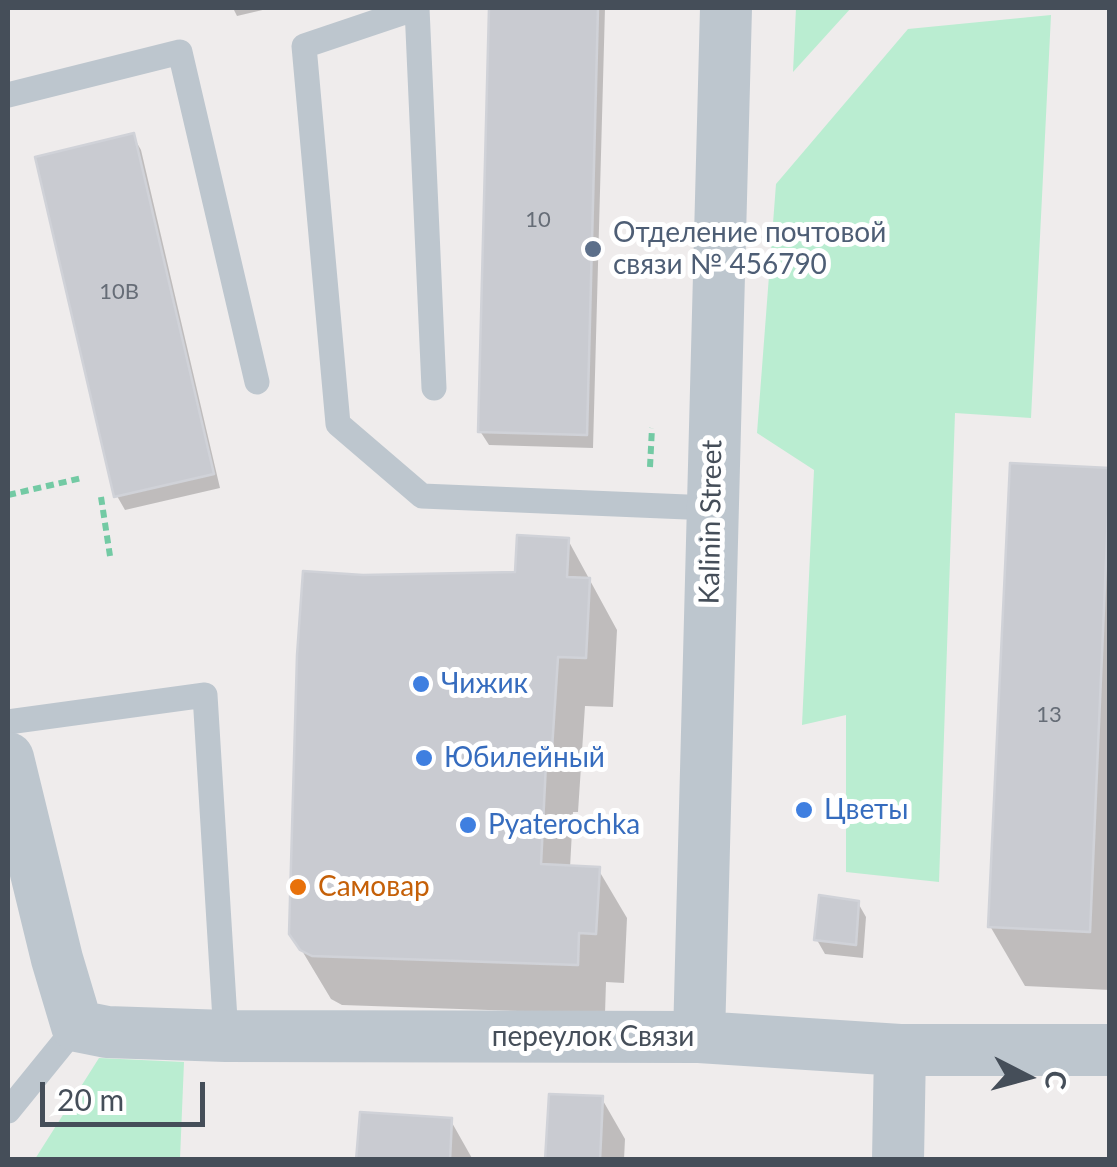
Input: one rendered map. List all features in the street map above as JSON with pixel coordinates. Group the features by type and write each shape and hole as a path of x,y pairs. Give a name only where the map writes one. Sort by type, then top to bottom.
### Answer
{"street":[{"name":"Kalinin Street","path":"699,1037 726,8"},
{"path":"8,758 77,1026"},
{"name":"переулок Связи","path":"77,1026 107,1032 226,1036 699,1037 900,1050 1110,1050"},
{"path":"898,1160 900,1050"}],"lane":[{"path":"434,388 417,8 304,46 338,424 422,496 711,508"},
{"path":"8,95 180,52 257,382"},
{"path":"8,722 204,695 226,1036"},
{"path":"8,1111 77,1026"}],"path":[{"path":"649,475 652,428"},
{"path":"8,495 82,478"},
{"path":"101,497 110,556"}],"green space":[{"path":"796,8 851,8 793,72"},
{"path":"1051,15 1031,418 955,413 939,882 846,872 846,715 802,725 814,470 757,433 776,184 908,29"},
{"path":"99,1058 184,1062 180,1159 35,1159"}],"building":[{"path":"489,8 598,8 587,435 478,432"},
{"path":"134,133 214,474 114,497 35,157"},
{"path":"1010,463 1110,468 1090,932 988,927"},
{"name":"Юбилейный","path":"517,535 569,538 567,577 590,578 586,658 558,657 551,764 546,763 541,864 600,867 596,934 579,933 578,965 312,956 300,950 289,934 303,571 363,575 515,572"},
{"path":"819,895 859,901 856,945 814,940"},
{"path":"549,1094 603,1096 600,1160 545,1160"},
{"path":"360,1112 452,1118 450,1160 356,1160"}],"place":[{"name":"Отделение почтовой связи № 456790","path":"593,249"},
{"name":"Чижик","path":"421,684"},
{"name":"Юбилейный","path":"424,758"},
{"name":"Цветы","path":"804,810"},
{"name":"Pyaterochka","path":"468,825"},
{"name":"Самовар","path":"298,887"}]}
